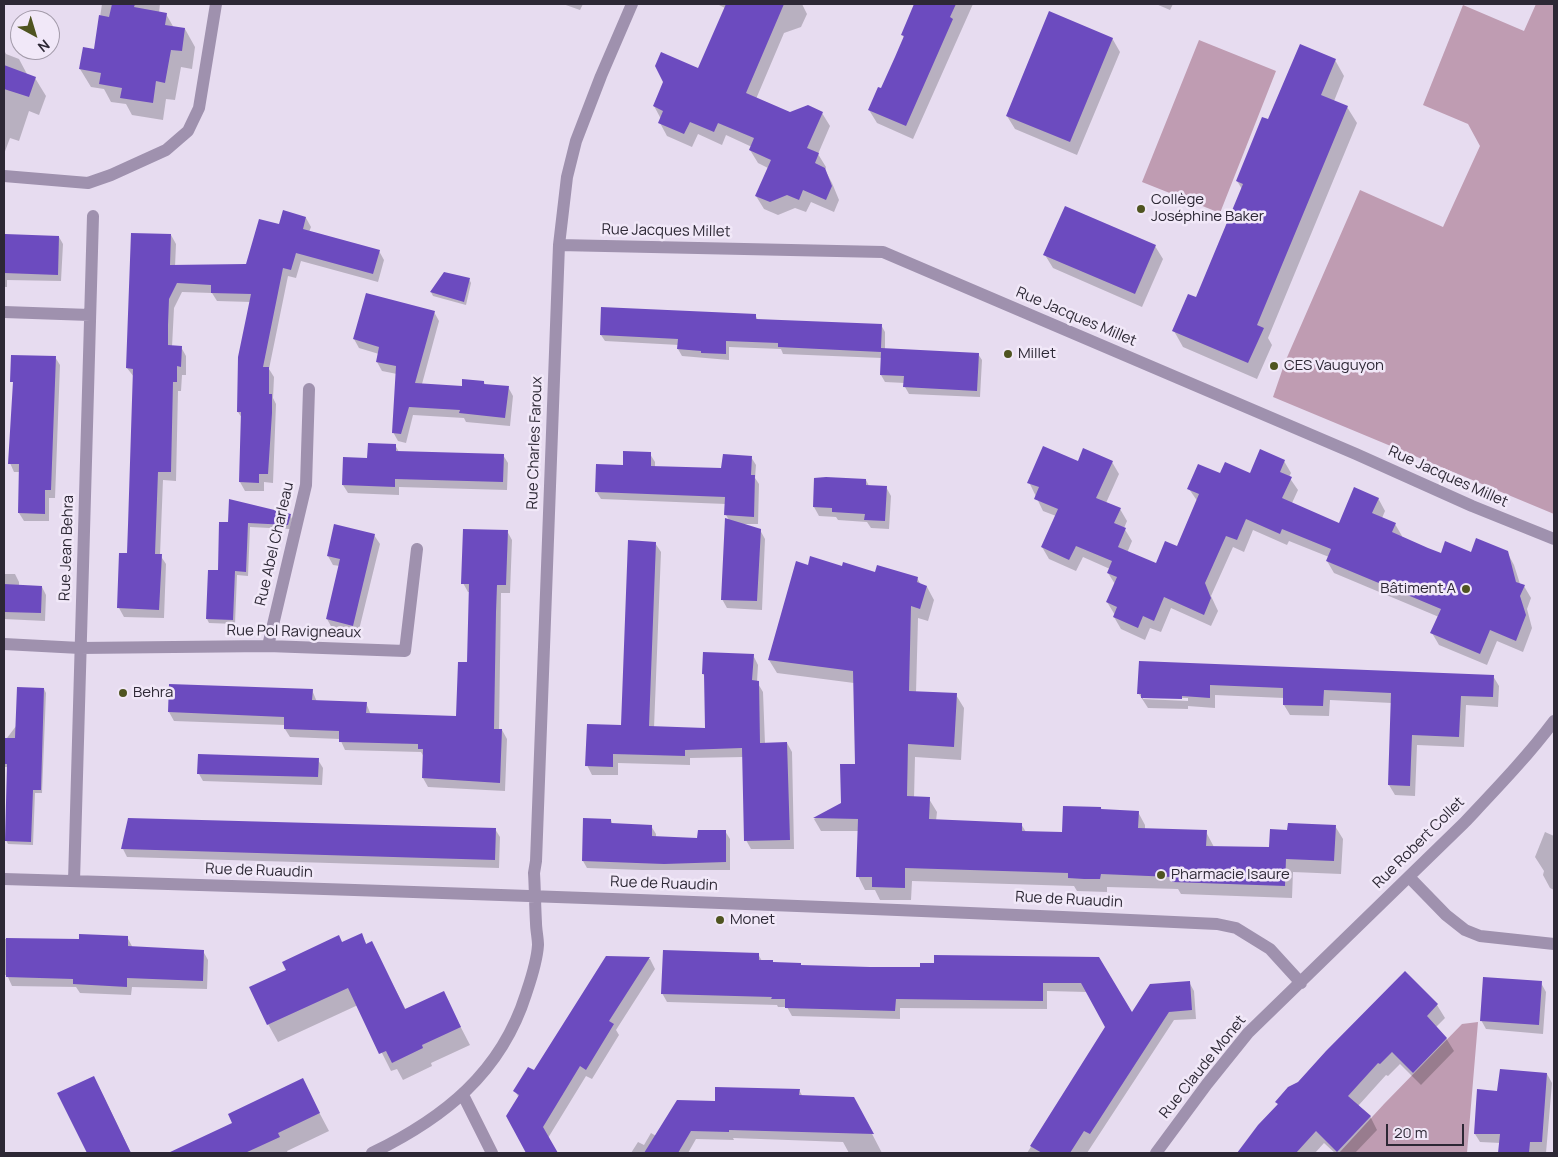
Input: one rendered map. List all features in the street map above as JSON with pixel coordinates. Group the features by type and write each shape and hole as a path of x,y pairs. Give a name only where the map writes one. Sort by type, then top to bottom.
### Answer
{"street":[{"path":"4,176 88,183 111,175 166,150 188,131 199,108 216,4"},
{"name":"Rue Charles Faroux","path":"372,1153 403,1138 435,1118 463,1095 499,1051 519,1016 532,976 538,946 534,873 536,861 559,245 567,177 576,142 601,76 632,4"},
{"name":"Rue Jean Behra","path":"74,881 93,216"},
{"name":"Rue Jacques Millet","path":"559,245 883,252 1356,454 1472,506 1554,539"},
{"path":"4,312 90,315"},
{"name":"Rue Abel Charleau","path":"268,646 306,485 309,389"},
{"name":"Rue Pol Ravigneaux","path":"4,644 80,648 268,646 405,651 417,549"},
{"name":"Rue Robert Collet","path":"1301,983 1493,793 1554,721"},
{"path":"1409,877 1446,915 1466,930 1480,936 1554,944"},
{"name":"Rue de Ruaudin","path":"4,879 915,910 1217,924 1236,928 1270,948 1301,983"},
{"name":"Rue Claude Monet","path":"1156,1153 1206,1084 1248,1034 1301,983"},
{"path":"463,1095 492,1153"}],"shaded area":[{"path":"1536,4 1554,4 1554,514 1273,397 1285,362 1360,190 1443,227 1480,146 1468,124 1423,105 1463,5 1524,31"},
{"path":"1199,40 1276,71 1220,213 1142,182"},
{"path":"1478,1022 1467,1153 1339,1153 1462,1024"}],"building":[{"path":"112,4 135,4 134,7 167,13 165,25 185,28 182,51 171,50 165,83 156,81 153,103 120,98 122,88 99,84 101,73 79,69 83,47 94,49 99,15 109,17"},
{"path":"726,4 784,4 746,93 790,112 808,105 823,112 807,148 819,153 815,163 825,168 832,186 826,200 803,190 799,200 787,195 770,202 755,196 771,160 749,150 754,138 718,123 714,132 690,122 684,134 658,123 663,111 653,106 663,82 655,66 661,52 698,68"},
{"path":"914,4 956,4 950,17 953,19 906,126 868,110 878,87 881,88 895,57 904,36 901,35"},
{"path":"1049,11 1113,38 1070,142 1006,116"},
{"path":"1300,44 1336,59 1321,95 1348,106 1257,325 1264,328 1248,363 1172,331 1188,294 1196,297 1243,184 1236,181 1262,117 1268,119"},
{"path":"4,65 36,77 29,97 4,89"},
{"path":"1065,206 1156,245 1135,294 1043,255"},
{"path":"283,210 306,217 303,229 380,250 373,274 296,253 291,270 283,268 263,367 269,367 269,394 272,394 272,413 268,474 259,474 259,483 239,482 241,412 237,412 238,357 251,294 211,293 211,285 177,283 169,299 168,345 182,346 181,367 177,366 177,382 173,382 171,472 158,472 155,554 162,554 159,610 117,608 119,553 127,553 133,369 126,368 131,233 171,234 170,265 246,264 259,219 279,224"},
{"path":"5,234 59,236 58,275 4,273"},
{"path":"444,272 470,278 464,302 430,292"},
{"path":"366,293 435,311 415,383 462,386 462,379 484,381 484,384 509,386 505,418 459,413 460,410 409,407 401,434 392,433 396,366 376,362 379,347 353,339"},
{"path":"601,307 756,314 756,319 882,324 881,348 979,353 977,391 903,387 904,376 880,375 881,352 778,347 778,343 726,341 726,354 701,353 701,351 677,349 678,339 600,335"},
{"path":"11,355 56,356 51,490 45,490 45,514 18,513 19,464 8,464 13,382 10,382"},
{"path":"368,443 396,444 396,451 504,454 503,482 395,479 395,487 342,485 343,457 367,458"},
{"path":"1043,446 1078,461 1083,448 1113,461 1096,498 1121,508 1114,523 1126,528 1118,547 1156,563 1165,541 1177,546 1199,494 1187,489 1198,464 1220,473 1225,462 1250,473 1260,449 1285,460 1280,472 1292,477 1282,498 1339,523 1354,487 1379,498 1372,513 1396,523 1392,532 1428,548 1441,553 1445,541 1471,552 1476,538 1508,551 1516,582 1525,585 1520,596 1526,615 1516,641 1490,630 1480,654 1430,633 1441,609 1326,561 1331,549 1282,529 1280,534 1246,519 1237,540 1226,536 1205,583 1211,598 1204,615 1164,597 1154,621 1143,616 1138,628 1113,617 1117,607 1106,602 1117,577 1107,573 1112,561 1076,546 1069,560 1041,547 1058,509 1034,499 1039,487 1027,483"},
{"path":"623,451 651,452 651,466 721,468 723,454 752,456 751,475 755,475 754,517 724,515 725,497 595,492 596,464 623,465"},
{"path":"814,478 866,479 866,485 887,486 885,521 864,520 865,514 832,512 832,508 813,507"},
{"path":"229,499 291,514 288,525 248,523 246,572 235,571 233,620 206,619 208,570 218,570 219,522 228,522"},
{"path":"725,518 761,529 757,601 721,600"},
{"path":"334,524 375,534 353,626 326,619 340,559 327,556"},
{"path":"463,529 508,530 506,585 497,585 496,612 494,729 502,729 500,783 422,778 423,749 418,749 418,744 339,742 339,731 284,729 284,717 168,712 169,684 313,689 312,700 367,702 366,713 456,716 458,662 467,662 469,584 461,584"},
{"path":"628,540 656,542 649,726 705,728 704,674 702,674 703,652 754,654 752,680 759,681 760,743 787,742 790,840 744,841 742,748 685,750 685,756 613,754 613,767 585,766 587,724 621,725"},
{"path":"810,556 842,566 843,562 875,572 877,565 918,577 917,582 927,586 920,609 911,606 909,691 957,693 954,747 908,744 907,796 930,797 929,819 1022,823 1022,831 1062,832 1063,806 1101,807 1101,809 1139,811 1138,828 1207,830 1206,846 1269,847 1270,829 1287,830 1288,823 1336,825 1334,861 1286,859 1285,886 1172,882 1172,877 1101,874 1100,879 1084,879 1068,878 1068,873 905,868 905,888 872,887 872,877 856,877 858,819 813,818 841,803 840,764 855,764 853,671 768,660 796,561 808,565"},
{"path":"4,584 42,586 41,613 4,612"},
{"path":"1139,661 1494,675 1493,697 1461,696 1459,737 1412,735 1410,786 1388,785 1391,693 1324,690 1323,706 1283,705 1283,688 1210,685 1210,698 1182,696 1182,699 1141,698 1141,694 1137,694"},
{"path":"17,687 44,688 41,790 33,790 31,842 5,841 7,764 4,764 4,738 15,738"},
{"path":"198,754 319,758 318,777 197,774"},
{"path":"128,818 496,828 495,860 121,849"},
{"path":"583,818 611,819 611,823 652,825 652,836 697,838 698,830 726,830 726,862 664,864 582,861"},
{"path":"362,933 366,944 372,941 405,1009 444,991 461,1027 422,1045 423,1048 392,1063 386,1051 379,1054 348,988 267,1025 249,987 286,970 282,962 339,935 342,942"},
{"path":"79,934 128,936 128,946 204,950 203,981 127,978 127,987 73,984 73,979 6,977 6,938 79,939"},
{"path":"663,950 759,953 759,960 773,960 773,962 801,963 801,965 870,967 920,967 920,963 934,963 934,955 1099,957 1132,1012 1150,984 1190,981 1192,1010 1169,1012 1090,1134 1084,1131 1070,1153 1042,1153 1030,1146 1105,1027 1081,983 1043,983 1043,1001 896,999 895,1011 785,1008 785,999 771,999 772,997 661,994"},
{"path":"606,956 650,957 609,1021 614,1024 586,1070 580,1066 543,1127 558,1153 526,1153 506,1116 519,1095 513,1091 528,1067 534,1070"},
{"path":"1405,971 1438,1004 1427,1016 1447,1038 1413,1073 1392,1052 1380,1064 1378,1063 1348,1096 1371,1116 1337,1152 1316,1131 1296,1153 1237,1153 1258,1125 1278,1104 1275,1102 1288,1087 1298,1082"},
{"path":"1483,977 1542,981 1539,1025 1480,1021"},
{"path":"1500,1069 1547,1073 1542,1142 1530,1142 1529,1153 1498,1153 1500,1134 1474,1134 1477,1089 1497,1091"},
{"path":"94,1076 131,1153 87,1153 57,1093"},
{"path":"303,1078 320,1113 278,1133 280,1137 245,1153 168,1153 232,1123 228,1114"},
{"path":"715,1087 800,1089 799,1095 854,1097 874,1134 729,1130 729,1132 691,1131 678,1153 644,1153 677,1100 715,1101"}],"place":[{"name":"Collège Joséphine Baker","path":"1141,209"},
{"name":"Millet","path":"1008,354"},
{"name":"CES Vauguyon","path":"1274,366"},
{"name":"Bâtiment A","path":"1466,589"},
{"name":"Behra","path":"123,693"},
{"name":"Pharmacie Isaure","path":"1161,875"},
{"name":"Monet","path":"720,920"}]}
